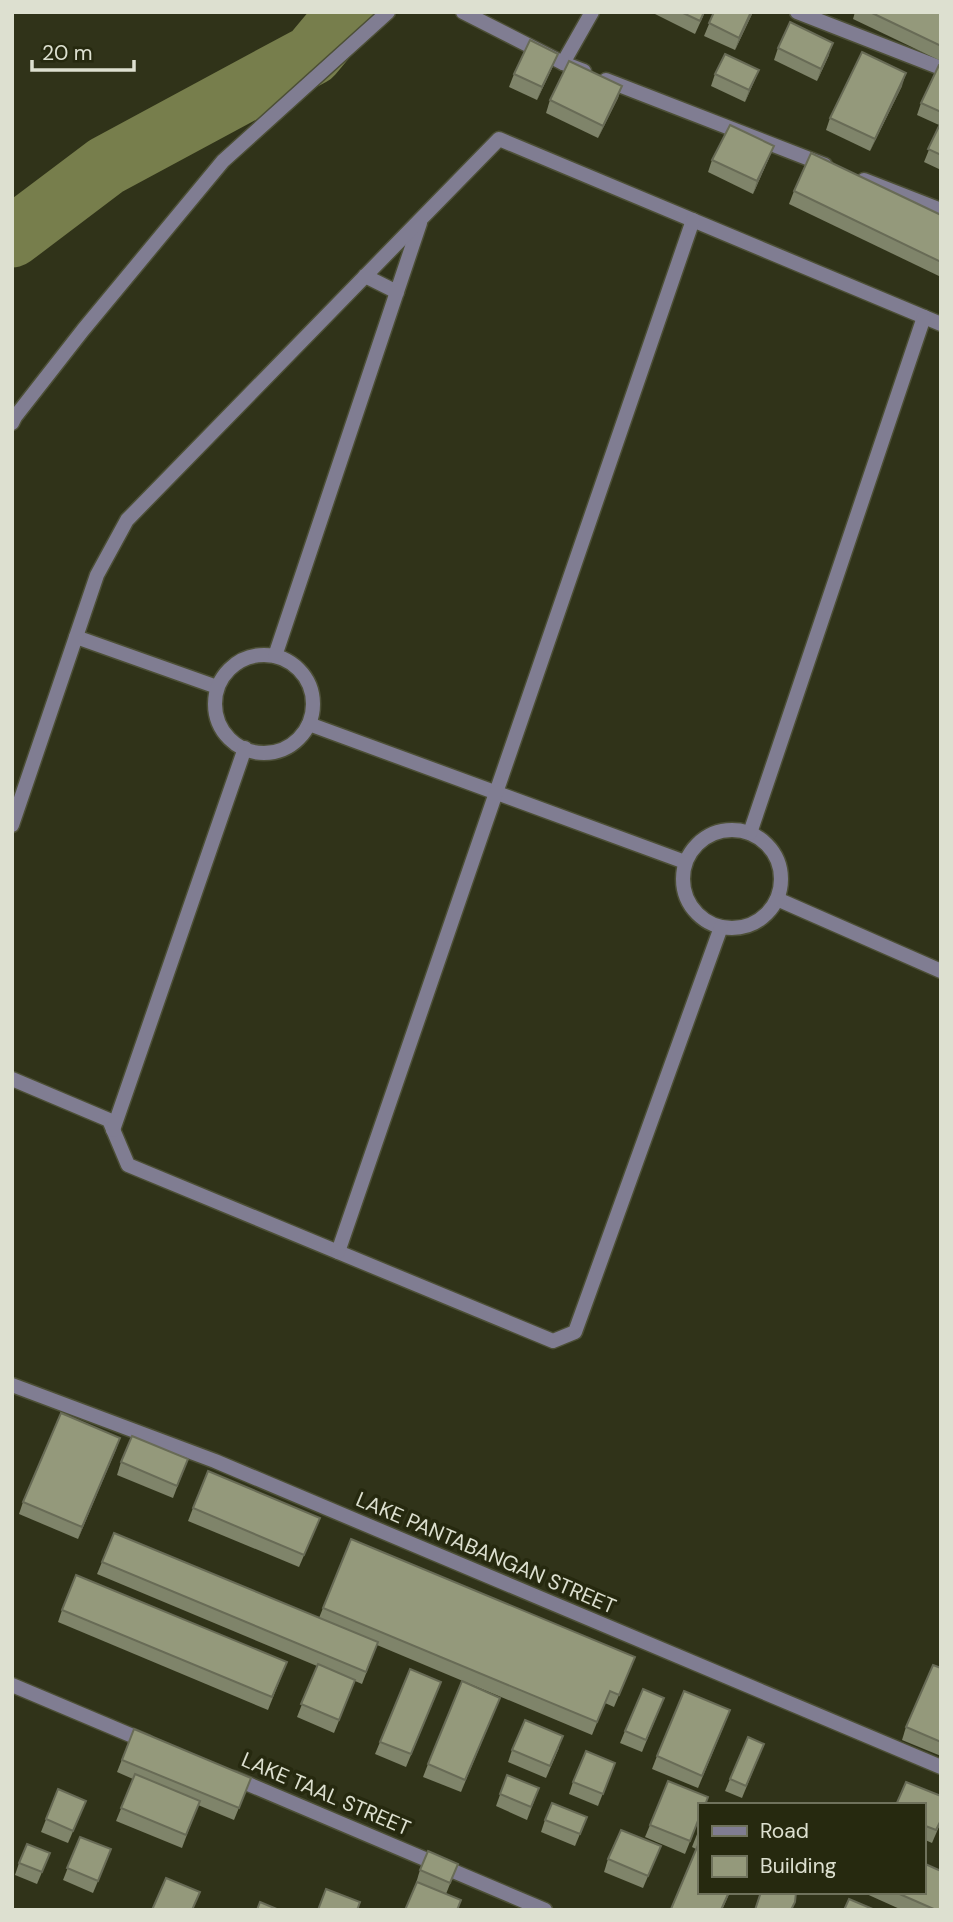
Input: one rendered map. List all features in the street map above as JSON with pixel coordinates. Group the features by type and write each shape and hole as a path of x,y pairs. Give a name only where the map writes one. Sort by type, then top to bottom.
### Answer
{"street":[{"path":"12,423 83,330 223,161 388,12"},
{"path":"463,12 563,63 941,210"},
{"path":"563,63 592,12"},
{"path":"797,12 941,68"},
{"path":"12,825 97,575 127,520 499,139 941,324"},
{"path":"275,656 421,218"},
{"path":"338,1252 693,220"},
{"path":"365,276 397,292"},
{"path":"750,833 924,317"},
{"path":"76,637 217,687"},
{"path":"251,656 275,656 296,666 306,678 312,693 313,709 309,724 299,738 286,748 270,753 253,752 237,746 225,734 216,719 214,703 217,687 224,673 236,662 251,656"},
{"path":"309,724 685,862"},
{"path":"113,1130 245,748"},
{"path":"719,831 750,833 764,841 774,853 780,868 781,884 777,899 767,913 754,923 738,928 721,927 706,920 693,909 685,895 682,878 685,862 693,848 705,837 719,831"},
{"path":"777,899 941,971"},
{"path":"12,1079 109,1120 128,1165 553,1341 575,1332 721,927"},
{"name":"LAKE PANTABANGAN STREET","path":"12,1385 215,1461 941,1767"},
{"path":"12,1685 164,1749"},
{"name":"LAKE TAAL STREET","path":"215,1770 545,1910"}],"building":[{"path":"681,12 704,12 700,21"},
{"path":"714,12 751,12 739,38 709,23"},
{"path":"870,12 941,12 941,46"},
{"path":"790,22 833,43 821,69 778,48"},
{"path":"530,40 558,54 542,87 514,74"},
{"path":"862,52 906,73 875,139 830,118"},
{"path":"725,54 759,70 749,90 715,74"},
{"path":"569,61 622,86 603,126 550,100"},
{"path":"941,65 941,112 921,103"},
{"path":"941,122 941,155 928,149"},
{"path":"730,125 774,146 757,181 712,160"},
{"path":"811,153 941,215 941,262 794,191"},
{"path":"61,1413 120,1438 82,1527 23,1502"},
{"path":"132,1436 188,1459 177,1486 121,1462"},
{"path":"208,1471 320,1518 304,1555 193,1508"},
{"path":"114,1533 378,1642 366,1672 102,1562"},
{"path":"351,1539 635,1657 619,1695 610,1691 597,1722 323,1608"},
{"path":"76,1575 287,1662 272,1697 62,1610"},
{"path":"318,1664 355,1680 339,1720 301,1704"},
{"path":"933,1665 941,1668 941,1742 906,1727"},
{"path":"410,1669 441,1682 411,1754 380,1742"},
{"path":"462,1681 500,1698 465,1780 428,1764"},
{"path":"643,1689 664,1698 646,1740 625,1731"},
{"path":"684,1691 730,1710 702,1776 657,1756"},
{"path":"525,1720 563,1736 550,1766 512,1750"},
{"path":"134,1729 251,1778 239,1808 122,1760"},
{"path":"748,1737 764,1744 746,1786 730,1779"},
{"path":"586,1751 615,1763 603,1794 573,1782"},
{"path":"135,1774 200,1801 186,1835 121,1808"},
{"path":"507,1775 539,1788 531,1807 500,1794"},
{"path":"668,1781 708,1797 706,1803 698,1803 698,1821 690,1841 650,1825"},
{"path":"906,1782 941,1796 941,1820 936,1830 925,1826 925,1803 897,1803"},
{"path":"58,1789 86,1801 73,1831 46,1819"},
{"path":"552,1803 587,1817 580,1834 545,1820"},
{"path":"621,1830 661,1846 648,1876 608,1859"},
{"path":"80,1837 111,1849 98,1881 67,1868"},
{"path":"27,1844 50,1853 42,1872 19,1863"},
{"path":"698,1845 698,1894 728,1894 721,1910 671,1909"},
{"path":"428,1851 458,1864 450,1883 420,1870"},
{"path":"925,1864 941,1871 941,1910 900,1894 925,1894"},
{"path":"166,1878 200,1892 192,1910 152,1910"},
{"path":"417,1882 461,1900 457,1910 405,1910"},
{"path":"326,1889 360,1902 357,1910 318,1910"},
{"path":"760,1894 796,1894 791,1910 755,1910"},
{"path":"849,1899 875,1910 844,1910"},
{"path":"260,1902 279,1910 257,1910"}],"waterway":[{"path":"12,237 106,166 312,55 348,12"}]}
